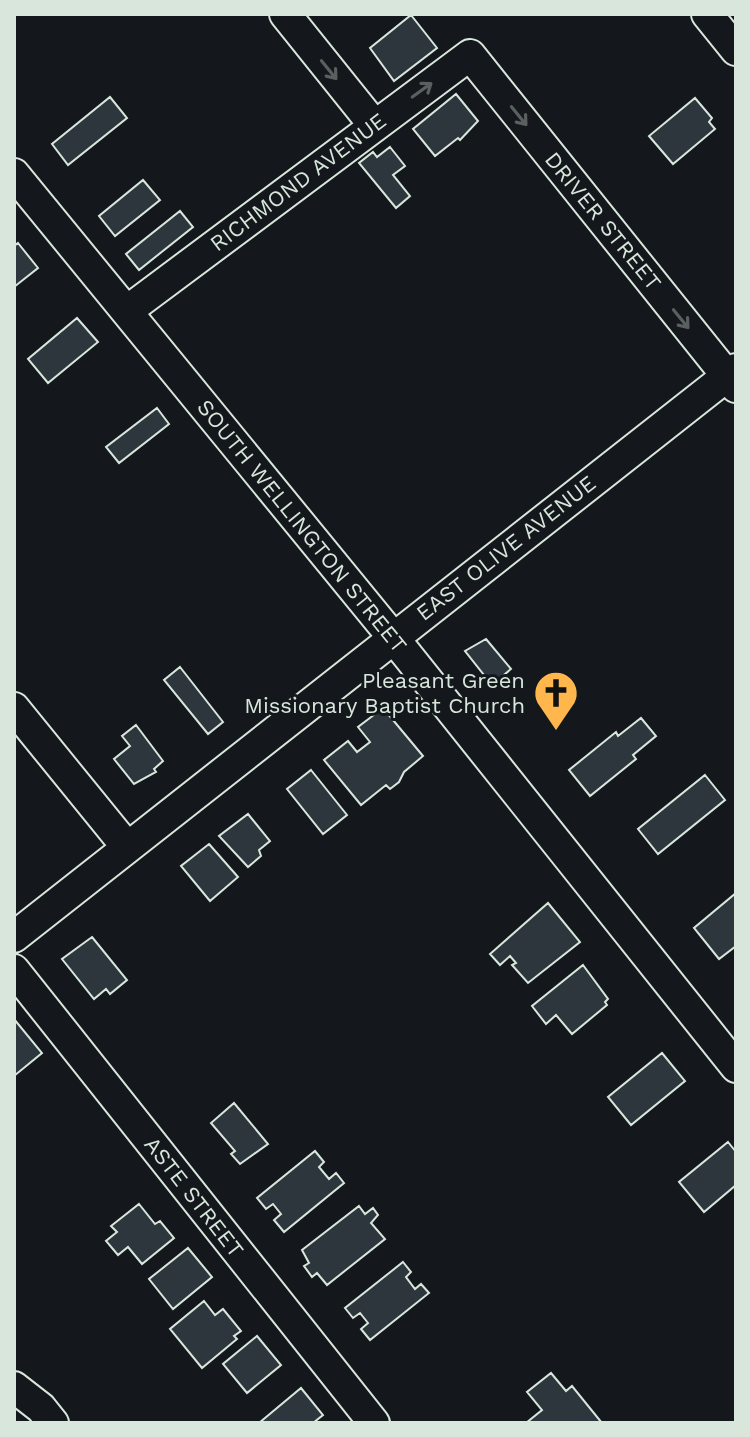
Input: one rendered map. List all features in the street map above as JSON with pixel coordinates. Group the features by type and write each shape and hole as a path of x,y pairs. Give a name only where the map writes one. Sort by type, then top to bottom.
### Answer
{"street":[{"path":"285,14 374,125"},
{"path":"707,14 736,50"},
{"name":"RICHMOND AVENUE","path":"127,311 470,55"},
{"name":"DRIVER STREET","path":"470,55 733,377"},
{"name":"SOUTH WELLINGTON STREET","path":"14,174 392,636 736,1067"},
{"name":"EAST OLIVE AVENUE","path":"14,937 392,636 733,377"},
{"path":"14,708 127,847"},
{"name":"ASTE STREET","path":"14,970 374,1423"},
{"path":"14,1387 41,1408 53,1423"}],"building":[{"path":"411,15 437,48 394,81 370,48"},
{"path":"456,94 478,121 460,140 458,138 435,156 413,129"},
{"path":"110,97 127,118 68,165 52,144"},
{"path":"695,98 712,118 709,122 715,129 673,164 649,136"},
{"path":"390,147 405,166 393,175 410,196 396,208 359,163 373,152 377,157"},
{"path":"143,180 160,200 115,236 99,216"},
{"path":"180,211 193,227 139,270 126,254"},
{"path":"18,243 38,268 14,287 14,246"},
{"path":"77,318 98,342 48,383 28,359"},
{"path":"157,408 169,424 119,463 106,447"},
{"path":"486,639 511,669 492,685 465,651"},
{"path":"180,667 223,722 208,734 164,680"},
{"path":"383,708 423,756 404,772 399,782 390,789 386,785 361,805 324,760 348,741 357,752 370,742 358,727"},
{"path":"641,718 656,736 633,755 636,759 590,796 569,770 616,732 618,736"},
{"path":"136,725 163,761 154,769 156,772 134,784 114,759 130,746 122,736"},
{"path":"311,770 347,815 323,834 287,789"},
{"path":"705,775 725,800 658,854 638,829"},
{"path":"248,814 270,841 259,850 261,856 248,867 219,836"},
{"path":"209,844 238,877 210,901 181,866"},
{"path":"736,893 736,946 719,959 694,928"},
{"path":"548,903 580,942 528,983 512,965 516,963 510,956 500,965 490,954"},
{"path":"92,937 127,980 110,994 106,989 94,999 62,959"},
{"path":"583,965 608,999 605,1002 607,1005 572,1034 556,1015 546,1024 532,1006"},
{"path":"14,1019 42,1053 14,1076"},
{"path":"662,1053 685,1081 631,1125 608,1097"},
{"path":"234,1103 268,1144 240,1164 231,1154 235,1151 211,1123"},
{"path":"728,1142 736,1152 736,1185 704,1212 679,1182"},
{"path":"315,1151 324,1162 319,1167 329,1179 336,1173 344,1183 284,1232 274,1220 281,1214 273,1204 266,1209 257,1198"},
{"path":"139,1204 155,1224 160,1221 174,1238 142,1264 128,1247 118,1255 106,1241 117,1232 111,1226"},
{"path":"359,1206 365,1214 373,1208 378,1215 371,1223 385,1239 327,1285 317,1273 312,1277 304,1266 309,1263 302,1250"},
{"path":"188,1248 212,1277 173,1309 149,1279"},
{"path":"403,1262 411,1272 406,1277 415,1289 421,1284 429,1293 370,1340 361,1329 368,1323 360,1313 353,1318 345,1308"},
{"path":"204,1301 215,1315 223,1309 241,1331 234,1336 237,1339 202,1368 170,1329"},
{"path":"257,1336 281,1365 247,1393 223,1364"},
{"path":"551,1373 566,1391 572,1386 602,1423 526,1423 542,1410 527,1392"},
{"path":"301,1388 323,1415 313,1423 259,1423"}],"place":[{"name":"Pleasant Green Missionary Baptist Church","path":"556,732"}]}
